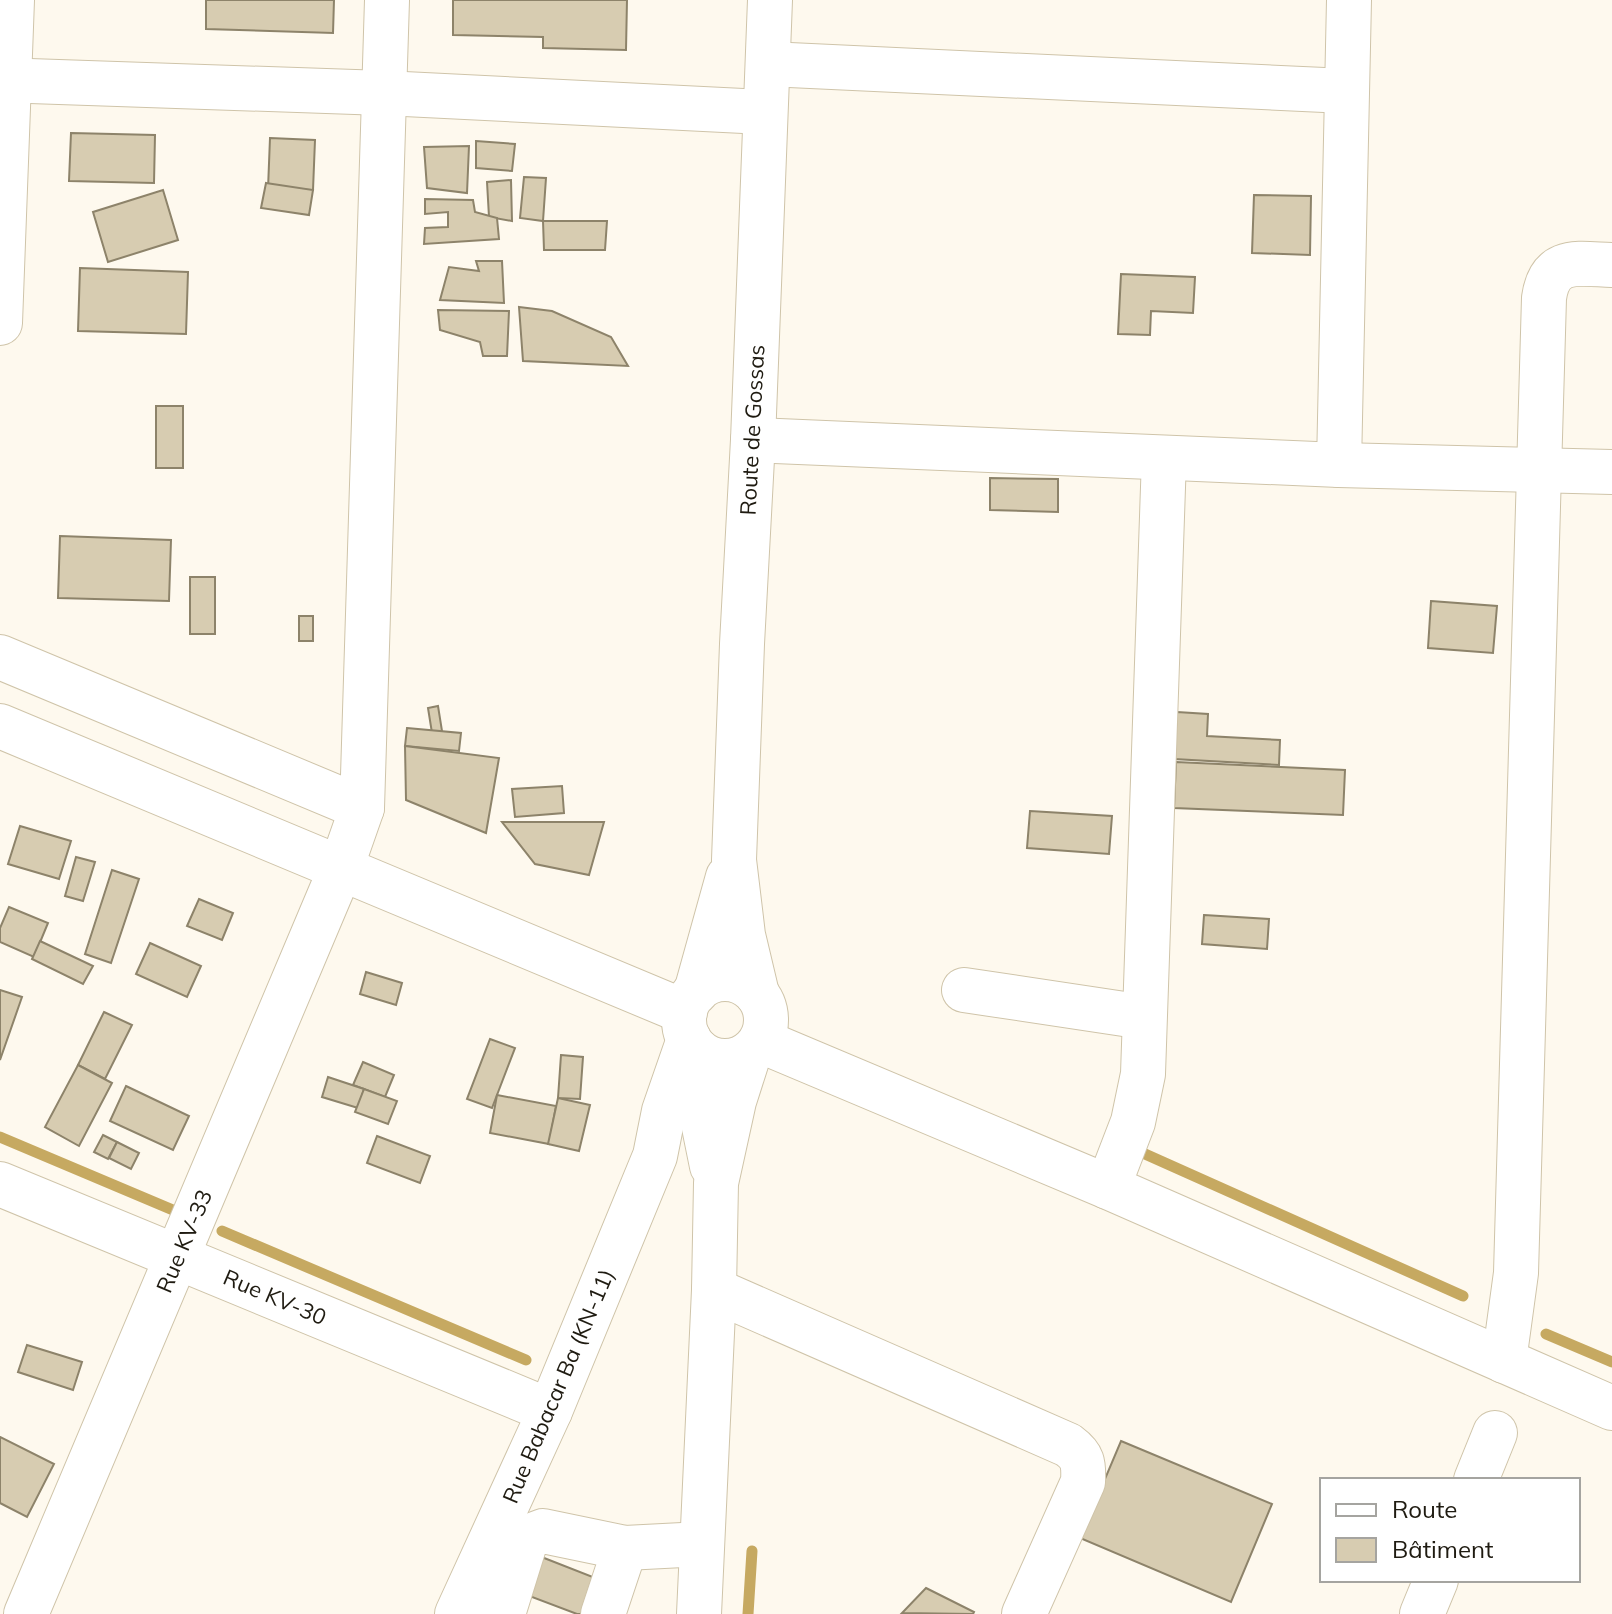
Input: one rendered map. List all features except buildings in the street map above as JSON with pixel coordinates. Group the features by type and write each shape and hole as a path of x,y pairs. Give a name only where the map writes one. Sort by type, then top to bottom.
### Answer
{"street":[{"path":"0,323 4,80 12,0"},
{"name":"Rue KV-33","path":"26,1614 341,868 362,808 387,0"},
{"name":"Route de Gossas","path":"734,860 770,0"},
{"path":"1339,465 1349,0"},
{"path":"768,64 1346,91"},
{"path":"4,80 384,93 764,112"},
{"path":"1504,1361 1516,1273 1544,298 1547,282 1557,270 1574,264 1612,265"},
{"path":"753,440 1339,465 1612,472"},
{"path":"1108,1187 1133,1122 1143,1074 1164,458"},
{"path":"0,657 362,808"},
{"path":"0,726 341,868 692,1023 708,1058 736,1060 755,1048"},
{"path":"734,860 743,935 757,994"},
{"path":"716,1183 700,1107 692,1023 734,860"},
{"path":"655,1156 664,1111 705,985 727,980 749,987 764,1005 767,1017 766,1029 734,1101 716,1183 699,1614"},
{"path":"964,990 1144,1017"},
{"path":"755,1048 1108,1187 1612,1408"},
{"path":"655,1156 700,1107"},
{"name":"Rue Babacar Ba (KN-11)","path":"457,1614 550,1411 655,1156"},
{"name":"Rue KV-30","path":"0,1184 550,1411"},
{"path":"714,1290 1068,1445 1079,1454 1084,1469 1083,1482 1024,1614"},
{"path":"1477,1478 1495,1433"},
{"path":"503,1614 527,1537 543,1531 625,1548 702,1544"},
{"path":"603,1614 625,1548"},
{"path":"1422,1614 1435,1582"}],"waterway":[{"path":"0,1137 180,1213"},
{"path":"1145,1154 1463,1296"},
{"path":"222,1231 526,1360"},
{"path":"1546,1334 1612,1362"},
{"path":"748,1614 752,1551"}]}
